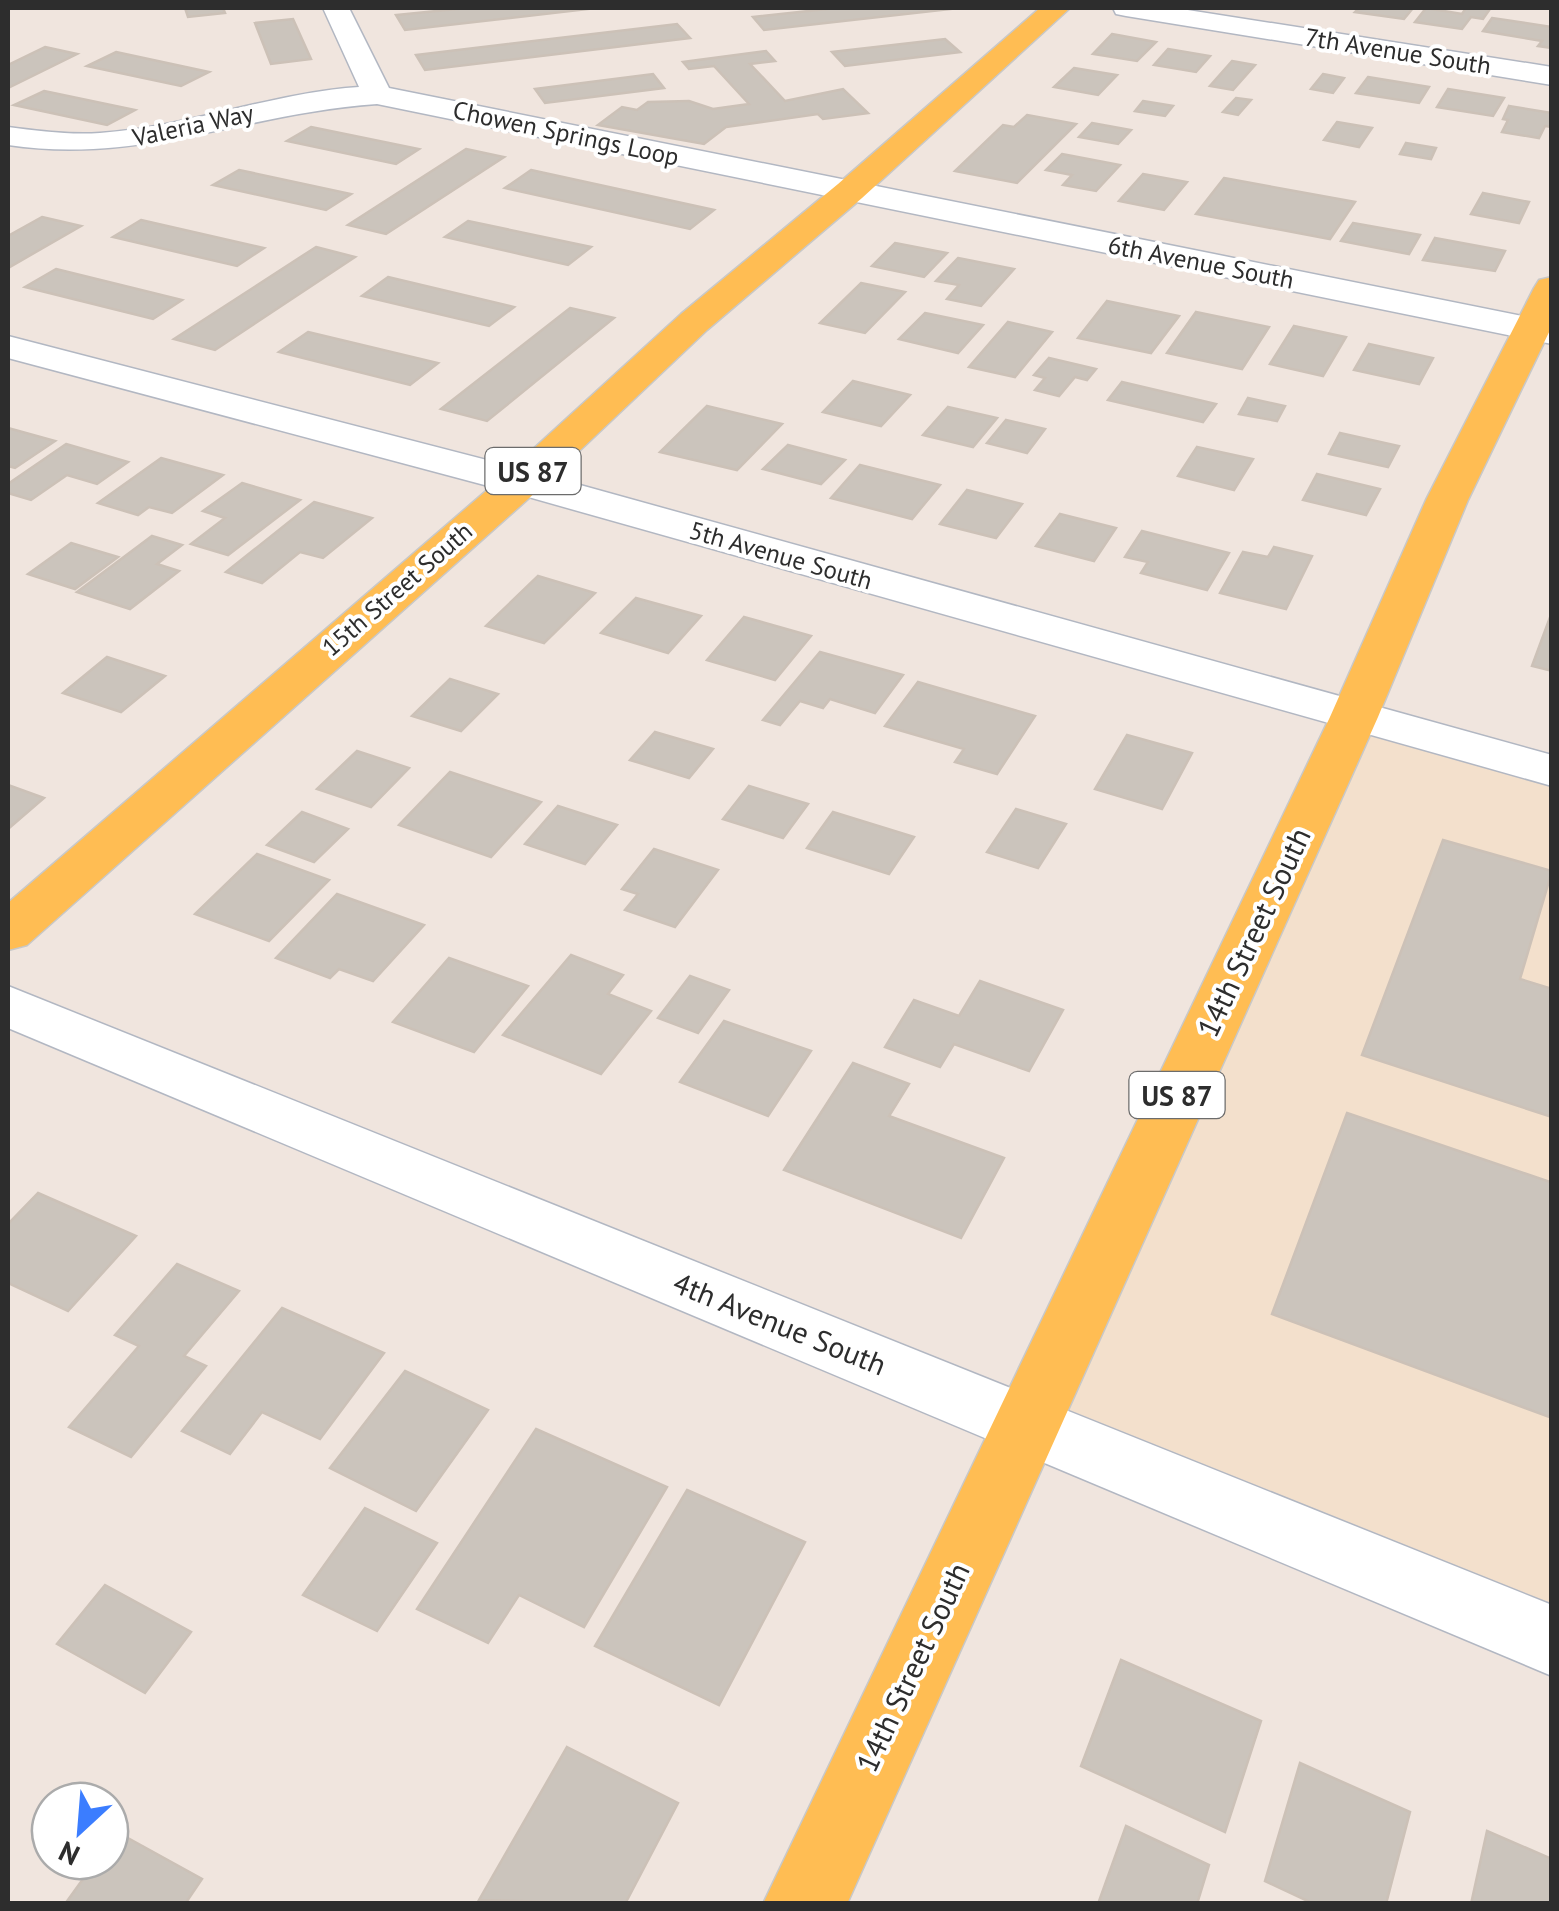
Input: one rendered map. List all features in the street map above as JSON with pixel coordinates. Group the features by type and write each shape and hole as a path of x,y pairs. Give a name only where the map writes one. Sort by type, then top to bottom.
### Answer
{"main road":[{"name":"15th Street South","path":"8,932 522,482 694,322 850,191 1056,8"},
{"name":"14th Street South","path":"804,1904 1354,718 1447,500 1545,317"}],"street":[{"path":"336,8 377,95"},
{"name":"7th Avenue South","path":"1126,8 1552,76"},
{"name":"Valeria Way","path":"8,136 37,143 85,145 135,139 330,95 377,95"},
{"name":"Chowen Springs Loop","path":"377,95 850,191"},
{"name":"6th Avenue South","path":"850,191 1545,317"},
{"name":"5th Avenue South","path":"8,347 522,482 1552,771"},
{"name":"4th Avenue South","path":"8,1006 1552,1641"}],"shaded area":[{"path":"1354,717 1551,771 1551,1641 1024,1423"}],"building":[{"path":"185,8 223,8 225,13 188,17"},
{"path":"466,8 596,8 405,30 396,15"},
{"path":"836,8 959,8 764,30 753,17"},
{"path":"1359,8 1413,8 1404,19 1355,12"},
{"path":"1426,8 1462,14 1466,8 1490,9 1483,19 1471,17 1462,29 1415,22"},
{"path":"1492,18 1552,27 1552,48 1538,46 1542,41 1483,31"},
{"path":"293,19 311,59 271,64 255,23"},
{"path":"677,24 690,38 425,70 416,55"},
{"path":"1112,34 1156,42 1137,61 1093,54"},
{"path":"945,39 960,52 845,66 832,52"},
{"path":"45,47 77,54 8,88 8,65"},
{"path":"1168,49 1210,56 1196,72 1154,65"},
{"path":"766,51 775,61 750,64 785,101 843,89 868,113 823,119 818,114 726,127 704,144 598,125 622,107 637,110 648,102 689,101 713,109 749,104 714,66 689,69 683,62"},
{"path":"116,52 209,72 181,86 87,66"},
{"path":"1232,61 1255,65 1233,90 1210,86"},
{"path":"1074,68 1117,75 1098,95 1054,87"},
{"path":"653,74 664,88 545,103 535,89"},
{"path":"1323,74 1344,78 1333,93 1311,89"},
{"path":"1368,77 1429,87 1419,103 1356,93"},
{"path":"1448,89 1504,98 1493,116 1437,107"},
{"path":"44,91 135,110 107,125 14,105"},
{"path":"1236,98 1251,100 1238,115 1223,112"},
{"path":"1143,101 1173,106 1165,116 1135,111"},
{"path":"1509,106 1552,113 1552,127 1545,126 1539,138 1502,132"},
{"path":"1027,115 1076,124 1017,183 955,171 1003,125 1014,127"},
{"path":"1337,122 1372,128 1359,147 1324,140"},
{"path":"1092,123 1131,130 1118,144 1079,137"},
{"path":"311,127 419,149 396,164 287,141"},
{"path":"1406,143 1436,148 1431,159 1400,154"},
{"path":"466,149 504,157 386,234 348,225"},
{"path":"1062,154 1120,165 1096,191 1063,185 1072,175 1046,170"},
{"path":"239,170 351,194 326,210 213,185"},
{"path":"531,170 714,210 690,229 505,188"},
{"path":"1143,174 1187,182 1164,210 1119,201"},
{"path":"1224,178 1355,202 1330,239 1196,214"},
{"path":"1483,193 1529,202 1519,223 1471,214"},
{"path":"42,217 81,226 8,268 8,236"},
{"path":"141,220 264,248 237,266 113,237"},
{"path":"468,221 591,247 568,265 445,237"},
{"path":"1353,223 1420,235 1409,254 1341,241"},
{"path":"1435,238 1505,251 1495,271 1423,260"},
{"path":"895,243 947,253 924,277 872,266"},
{"path":"316,247 355,257 215,350 174,339"},
{"path":"958,258 1014,269 981,306 947,299 959,285 936,281"},
{"path":"56,269 182,300 153,319 25,287"},
{"path":"388,277 514,307 489,326 362,296"},
{"path":"861,283 905,292 865,333 820,323"},
{"path":"1107,301 1179,316 1151,353 1078,338"},
{"path":"570,308 614,318 487,421 441,409"},
{"path":"1196,312 1269,327 1242,369 1167,353"},
{"path":"925,313 983,325 958,353 899,339"},
{"path":"1008,322 1052,332 1015,377 969,367"},
{"path":"1294,326 1346,337 1323,376 1270,364"},
{"path":"308,332 438,363 410,385 279,352"},
{"path":"1369,344 1433,358 1419,384 1354,370"},
{"path":"1049,358 1096,369 1087,380 1075,377 1059,396 1035,390 1045,378 1034,375"},
{"path":"853,381 910,395 881,426 823,412"},
{"path":"1122,382 1216,404 1203,422 1108,400"},
{"path":"1248,398 1285,406 1277,421 1239,414"},
{"path":"707,406 782,424 737,470 660,452"},
{"path":"948,407 997,418 973,447 923,435"},
{"path":"1006,420 1045,429 1027,453 987,443"},
{"path":"8,428 55,441 15,468 8,466"},
{"path":"1340,433 1399,446 1388,467 1329,454"},
{"path":"66,444 128,462 97,484 67,475 31,500 8,493 8,484"},
{"path":"788,445 845,460 821,484 763,469"},
{"path":"1197,447 1253,459 1234,490 1178,476"},
{"path":"161,458 223,475 172,513 149,507 138,515 98,503"},
{"path":"860,465 940,485 912,519 831,498"},
{"path":"1317,474 1380,489 1366,515 1303,500"},
{"path":"242,483 300,500 228,555 191,544 225,518 203,511"},
{"path":"967,490 1022,504 996,538 940,524"},
{"path":"314,502 372,518 323,558 300,552 262,583 226,572"},
{"path":"1060,514 1116,528 1094,561 1036,546"},
{"path":"1142,531 1229,553 1207,590 1141,573 1148,562 1125,557"},
{"path":"152,536 182,545 157,564 179,571 130,609 77,592"},
{"path":"71,543 118,557 75,589 28,574"},
{"path":"1274,547 1312,556 1286,609 1220,593 1243,552 1268,557"},
{"path":"538,576 595,593 544,643 486,626"},
{"path":"636,598 701,616 668,653 601,633"},
{"path":"1552,612 1552,671 1532,666"},
{"path":"744,617 811,636 775,680 707,660"},
{"path":"820,652 903,675 875,713 830,699 823,708 800,701 780,725 763,720"},
{"path":"107,657 165,676 121,712 63,693"},
{"path":"450,679 498,694 461,731 412,716"},
{"path":"918,682 1035,716 997,774 955,762 964,749 885,726"},
{"path":"655,732 713,749 689,778 630,760"},
{"path":"1127,735 1192,753 1162,809 1095,789"},
{"path":"357,751 409,768 371,807 317,789"},
{"path":"450,772 541,802 491,857 399,825"},
{"path":"8,785 44,798 8,829"},
{"path":"749,786 808,804 783,838 723,819"},
{"path":"558,806 617,825 585,864 525,844"},
{"path":"1016,809 1066,824 1038,868 987,852"},
{"path":"302,812 348,829 314,862 267,845"},
{"path":"833,812 914,837 889,874 807,848"},
{"path":"1443,840 1552,871 1520,979 1552,989 1552,1117 1362,1055"},
{"path":"654,849 718,870 675,927 625,910 638,894 622,889"},
{"path":"257,854 329,880 269,941 195,914"},
{"path":"337,894 424,925 373,981 339,969 330,978 276,958"},
{"path":"571,955 623,975 608,994 651,1011 601,1074 503,1035"},
{"path":"449,958 528,986 474,1052 393,1022"},
{"path":"690,976 729,990 698,1033 658,1018"},
{"path":"980,981 1063,1010 1029,1071 954,1044 940,1067 885,1047 914,1000 959,1016"},
{"path":"724,1021 811,1051 768,1116 680,1082"},
{"path":"853,1063 909,1084 889,1116 1004,1158 961,1238 784,1170"},
{"path":"1347,1113 1550,1182 1552,1177 1552,1418 1272,1314"},
{"path":"38,1193 136,1236 68,1311 8,1283 8,1224"},
{"path":"177,1264 239,1291 184,1356 206,1366 131,1457 69,1427 139,1346 115,1335"},
{"path":"282,1308 384,1353 320,1439 262,1412 230,1454 182,1431"},
{"path":"405,1371 488,1410 416,1511 330,1468"},
{"path":"536,1429 667,1487 584,1627 519,1595 488,1643 417,1609"},
{"path":"687,1490 805,1542 719,1705 595,1646"},
{"path":"365,1508 437,1543 377,1631 303,1595"},
{"path":"105,1585 191,1632 145,1693 57,1644"},
{"path":"1121,1660 1261,1721 1225,1832 1081,1766"},
{"path":"567,1747 678,1803 625,1904 479,1900"},
{"path":"1300,1763 1410,1812 1386,1904 1314,1904 1265,1881"},
{"path":"1126,1826 1209,1865 1197,1904 1098,1904"},
{"path":"1487,1831 1552,1859 1552,1904 1471,1904"},
{"path":"130,1839 202,1879 185,1904 65,1904 82,1881 130,1881"}]}
